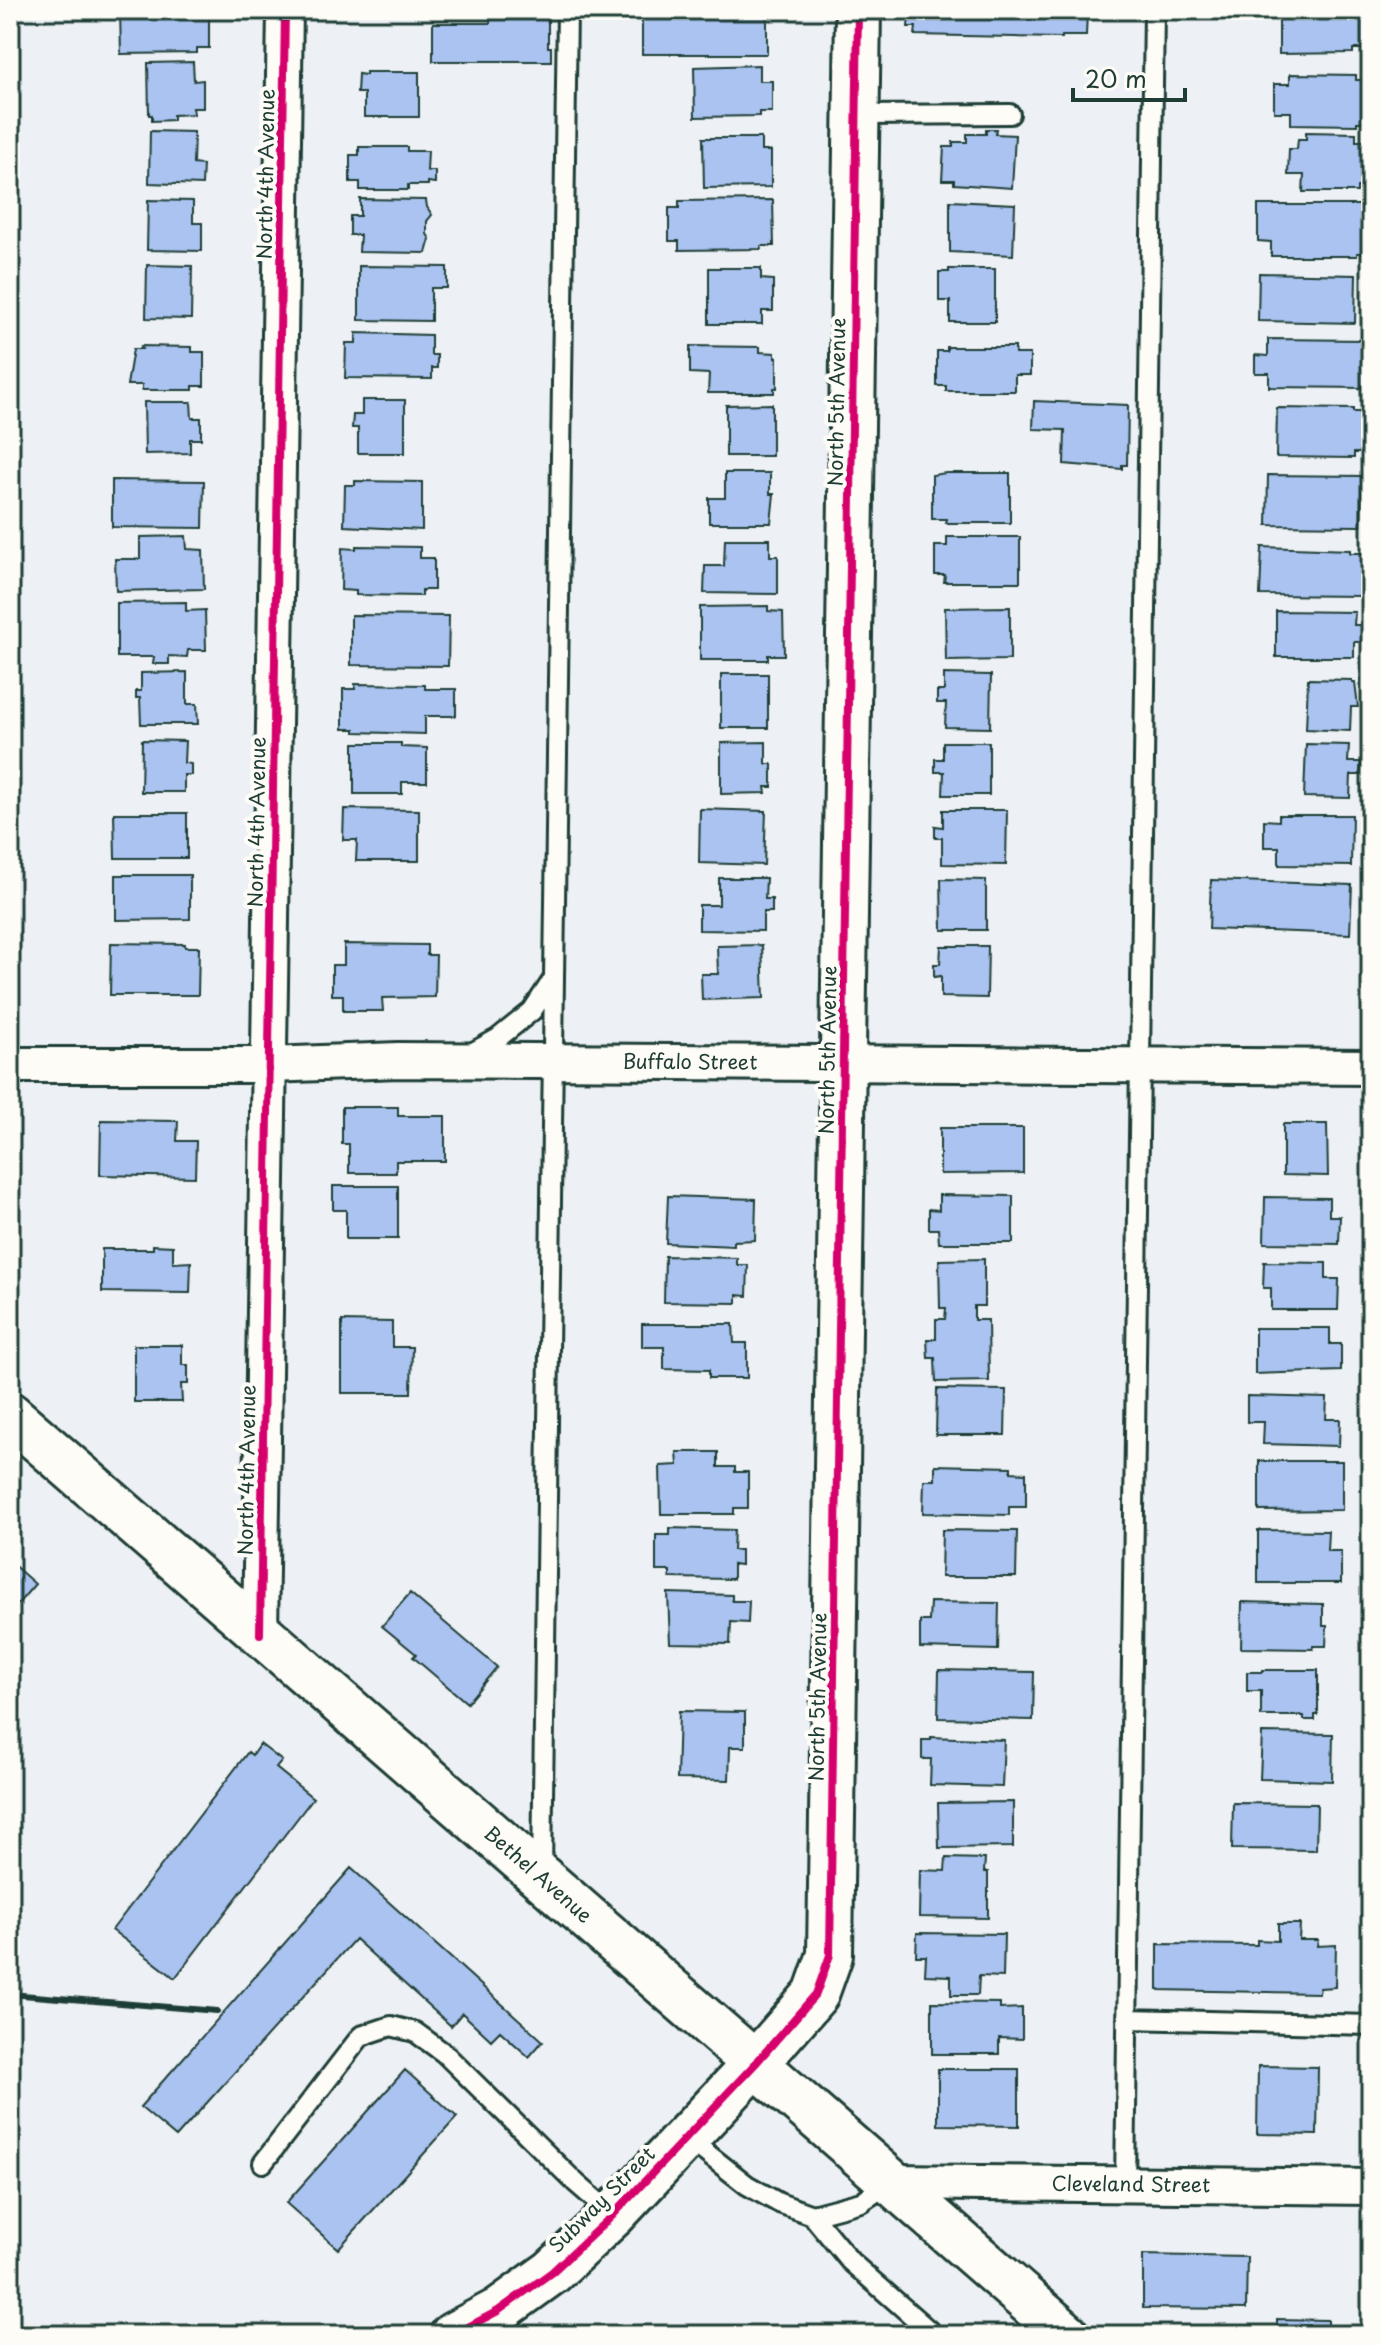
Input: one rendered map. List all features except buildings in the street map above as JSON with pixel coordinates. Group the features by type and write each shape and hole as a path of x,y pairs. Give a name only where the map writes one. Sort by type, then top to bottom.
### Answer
{"street":[{"name":"North 4th Avenue","path":"260,1634 285,10"},
{"name":"North 5th Avenue","path":"755,2064 816,1994 830,1955 858,10"},
{"name":"Buffalo Street","path":"10,1065 270,1065 460,1060 1371,1067"},
{"name":"Bethel Avenue","path":"10,1415 1067,2335"},
{"name":"Subway Street","path":"453,2335 498,2311 552,2272 613,2215 755,2064"},
{"name":"Cleveland Street","path":"891,2182 1371,2187"}],"lane":[{"path":"542,1879 567,10"},
{"path":"1125,2185 1154,10"},
{"path":"857,115 1010,114"},
{"path":"460,1060 497,1039 532,1011 554,978"},
{"path":"1127,2019 1371,2025"},
{"path":"263,2163 361,2036 391,2026 415,2032 444,2053 576,2183 613,2215"},
{"path":"686,2137 747,2185 779,2203 812,2215 850,2261 934,2335"},
{"path":"812,2215 861,2202 891,2182"}],"railway":[{"path":"10,1994 217,2011"}],"cycle path":[{"path":"260,1634 285,10"},
{"path":"453,2335 498,2311 552,2272 613,2215 755,2064 816,1994 830,1955 858,10"}]}
